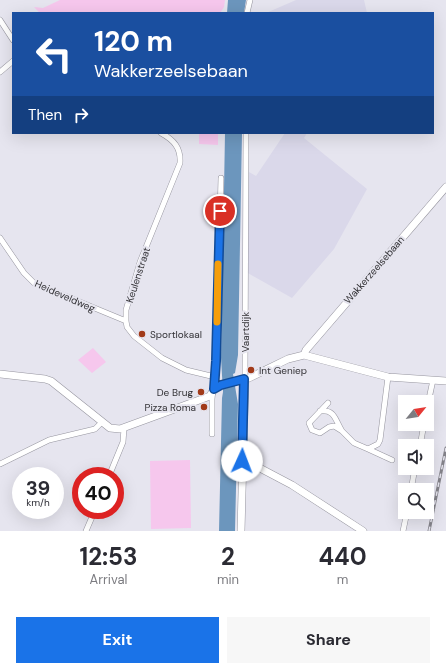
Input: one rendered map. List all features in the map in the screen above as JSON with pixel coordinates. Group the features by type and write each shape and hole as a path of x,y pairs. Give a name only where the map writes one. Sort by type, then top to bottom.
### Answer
{"street":[{"path":"247,12 250,0"},
{"path":"0,20 12,38"},
{"path":"0,72 12,62"},
{"name":"Keulenstraat","path":"126,321 126,310 140,262 180,163 178,148 174,142 162,134"},
{"name":"Vaartdijk","path":"241,531 241,380 246,134"},
{"path":"212,434 212,398 216,361 221,178"},
{"name":"Wakkerzeelsebaan","path":"304,355 306,350 446,187"},
{"name":"Heideveldweg","path":"0,238 24,273 34,283 126,321"},
{"path":"126,321 127,327 134,336 162,358 186,370 215,377"},
{"path":"0,374 51,381 110,428 124,428 202,399 212,394 214,389 221,385 241,380 288,359 304,355 388,377 446,381"},
{"path":"368,450 378,444 382,426 388,377"},
{"path":"429,395 432,380"},
{"path":"328,403 309,423 314,431 320,433 332,426 342,431"},
{"path":"320,411 328,411 332,413 342,431 354,443 392,460"},
{"path":"0,464 49,440 95,428 102,422"},
{"path":"113,467 123,442 124,428"},
{"path":"242,466 256,466 292,485 363,531"},
{"path":"86,531 91,519"},
{"path":"403,531 406,519"}],"shaded area":[{"path":"60,0 225,0 224,7 221,12 39,12 34,7 43,8"},
{"path":"296,0 364,0 367,12 268,12"},
{"path":"199,134 218,134 218,145 199,144"},
{"path":"284,134 306,134 304,138 367,189 334,249 292,298 246,272 249,172 256,176"},
{"path":"93,348 106,362 92,373 78,360"},
{"path":"190,460 191,528 151,529 150,461"}],"water":[{"path":"228,0 246,0 244,12 227,12"},
{"path":"225,134 242,134 238,355 235,373 233,374 238,404 235,531 219,531 223,392 221,358"}],"railway":[{"path":"429,531 446,448"}],"slow traffic":[{"path":"217,322 218,264"}],"place":[{"name":"Sportlokaal","path":"142,334"},
{"name":"Int Geniep","path":"251,370"},
{"name":"De Brug","path":"201,392"},
{"name":"Pizza Roma","path":"204,407"}],"route":[{"path":"220,211 216,371 214,389 221,385 244,379 242,461"}]}
